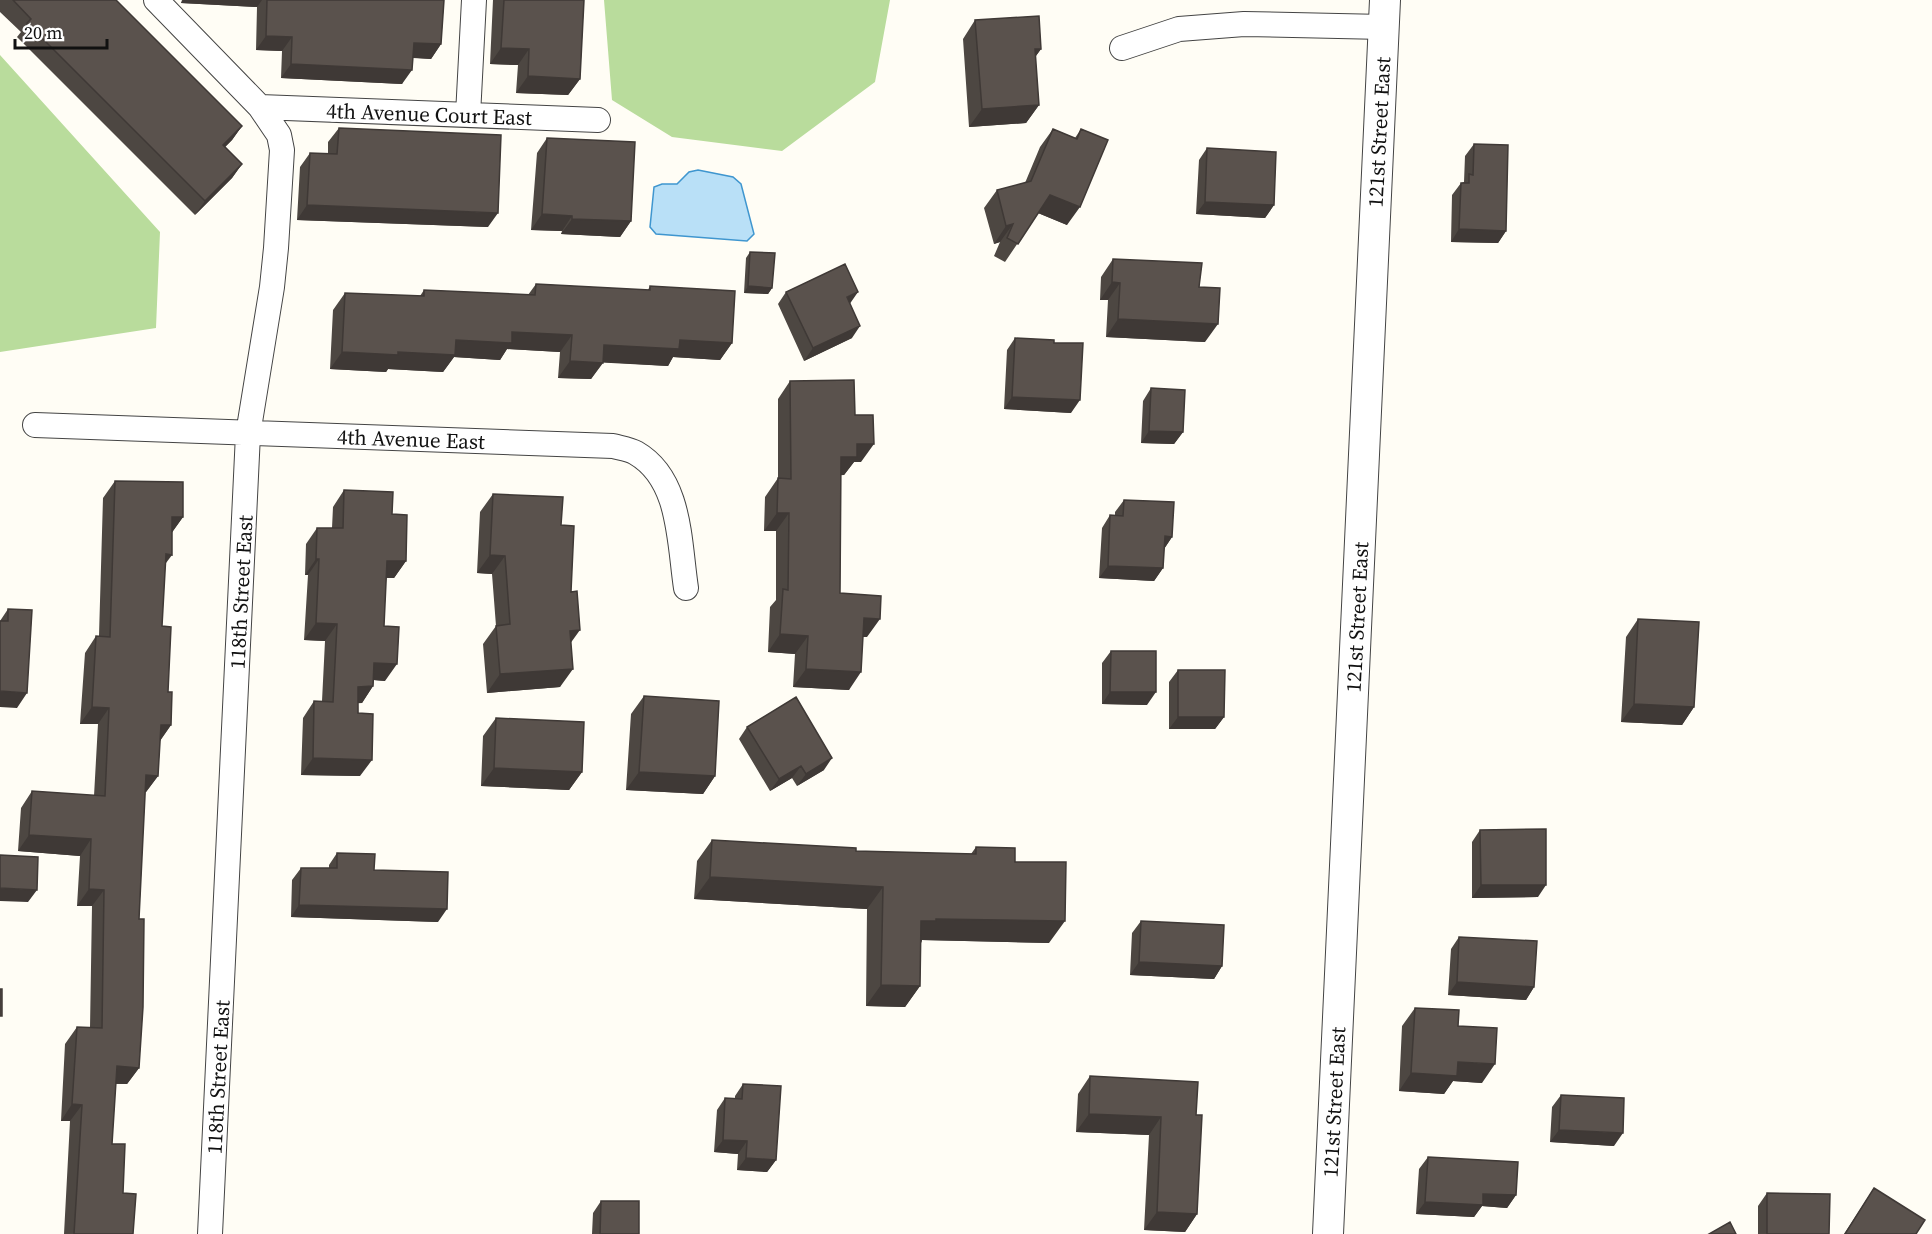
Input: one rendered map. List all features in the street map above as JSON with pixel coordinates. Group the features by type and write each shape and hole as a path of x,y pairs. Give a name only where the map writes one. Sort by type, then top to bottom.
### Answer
{"street":[{"name":"118th Street East","path":"156,0 260,107 279,135 282,150 272,287 248,434 210,1234"},
{"path":"468,115 474,0"},
{"path":"1122,48 1179,29 1384,14"},
{"name":"121st Street East","path":"1328,1234 1384,14"},
{"name":"4th Avenue Court East","path":"260,107 598,120"},
{"name":"4th Avenue East","path":"35,425 613,446 634,452 652,465 664,480 676,514 686,588"}],"green space":[{"path":"604,0 890,0 875,82 782,151 672,137 612,100"},
{"path":"0,55 160,232 156,328 0,352"}],"water":[{"path":"698,170 733,177 741,184 754,234 747,241 656,234 650,227 654,187 662,184 677,184 689,172"}],"building":[{"path":"13,0 116,0 242,126 223,145 242,164 205,201 27,23 31,19"},
{"path":"267,0 444,0 441,44 414,43 412,70 291,64 292,37 266,36"},
{"path":"504,0 584,0 580,79 528,76 529,49 501,48"},
{"path":"1039,16 1041,49 1035,49 1039,105 982,109 975,20"},
{"path":"339,128 501,135 498,213 307,205 310,153 337,154"},
{"path":"1053,129 1077,139 1081,129 1108,140 1080,207 1050,195 1018,244 1007,238 1013,224 1006,226 997,190 1031,181"},
{"path":"547,138 635,142 631,221 572,219 572,216 542,214"},
{"path":"1474,144 1508,145 1506,231 1459,229 1461,183 1469,183 1469,174 1473,175"},
{"path":"1207,148 1276,152 1274,205 1205,202"},
{"path":"750,252 775,253 772,288 748,286"},
{"path":"1113,259 1202,263 1199,287 1220,288 1218,324 1118,319 1120,283 1112,282"},
{"path":"845,264 858,292 847,297 860,326 813,348 786,292"},
{"path":"536,284 650,290 650,286 735,291 732,343 680,340 679,349 604,345 603,363 570,361 572,335 512,332 512,343 456,340 455,355 342,352 345,293 424,296 424,290 535,295"},
{"path":"1015,338 1054,340 1054,343 1083,343 1080,400 1012,397"},
{"path":"854,380 855,415 873,415 874,444 857,444 857,457 841,457 840,593 881,596 880,619 864,618 861,672 806,669 808,636 780,634 783,589 788,590 789,513 777,513 778,478 791,479 790,381"},
{"path":"1151,388 1185,390 1183,432 1149,431"},
{"path":"115,481 183,482 183,517 172,517 172,555 166,554 162,626 171,627 168,692 172,692 171,725 161,725 158,776 146,775 139,919 144,919 143,1007 139,1068 117,1066 112,1144 125,1144 123,1193 136,1194 133,1234 74,1234 82,1105 72,1104 77,1027 102,1028 104,890 89,889 91,839 29,835 32,791 105,796 109,708 92,707 96,636 110,637"},
{"path":"344,490 393,492 392,514 407,515 406,561 387,561 384,626 399,627 397,664 374,663 373,686 358,687 358,713 373,714 372,760 313,758 314,701 333,702 337,624 316,623 319,559 316,559 317,528 343,528"},
{"path":"493,494 563,497 561,525 574,526 571,592 577,591 580,630 570,631 573,669 500,674 496,626 510,624 505,556 490,555"},
{"path":"1124,500 1174,502 1172,537 1165,536 1163,568 1108,566 1110,515 1123,516"},
{"path":"8,609 32,610 27,693 0,691 0,621 8,621"},
{"path":"1638,619 1699,622 1694,707 1634,704"},
{"path":"1111,651 1156,651 1156,692 1110,692"},
{"path":"1178,670 1225,670 1224,717 1178,717"},
{"path":"644,696 719,701 715,776 639,772"},
{"path":"796,697 832,758 806,774 801,766 779,779 747,727"},
{"path":"496,718 584,722 582,772 494,768"},
{"path":"1546,829 1546,885 1481,885 1480,830"},
{"path":"712,840 856,848 856,851 976,854 976,847 1015,848 1015,862 1066,862 1065,921 936,919 936,921 921,921 920,986 881,985 883,887 710,877"},
{"path":"337,853 375,854 374,870 448,872 447,909 299,905 301,868 337,868"},
{"path":"0,855 38,857 37,890 0,888"},
{"path":"1141,921 1224,925 1222,966 1139,962"},
{"path":"1459,937 1537,941 1534,987 1457,982"},
{"path":"0,989 2,989 2,1016 0,1016"},
{"path":"1415,1008 1459,1010 1458,1026 1497,1028 1495,1064 1458,1062 1457,1076 1411,1073"},
{"path":"1090,1076 1198,1082 1196,1115 1202,1115 1197,1214 1157,1212 1161,1117 1089,1114"},
{"path":"743,1084 781,1086 776,1160 746,1158 747,1141 723,1140 725,1098 742,1099"},
{"path":"1561,1095 1624,1098 1623,1133 1559,1130"},
{"path":"1428,1157 1518,1162 1516,1195 1483,1194 1483,1205 1425,1202"},
{"path":"1874,1188 1925,1220 1916,1234 1845,1234"},
{"path":"1767,1193 1830,1194 1829,1234 1767,1234"},
{"path":"601,1201 639,1201 639,1234 600,1234"},
{"path":"1730,1222 1736,1234 1709,1234"}]}
